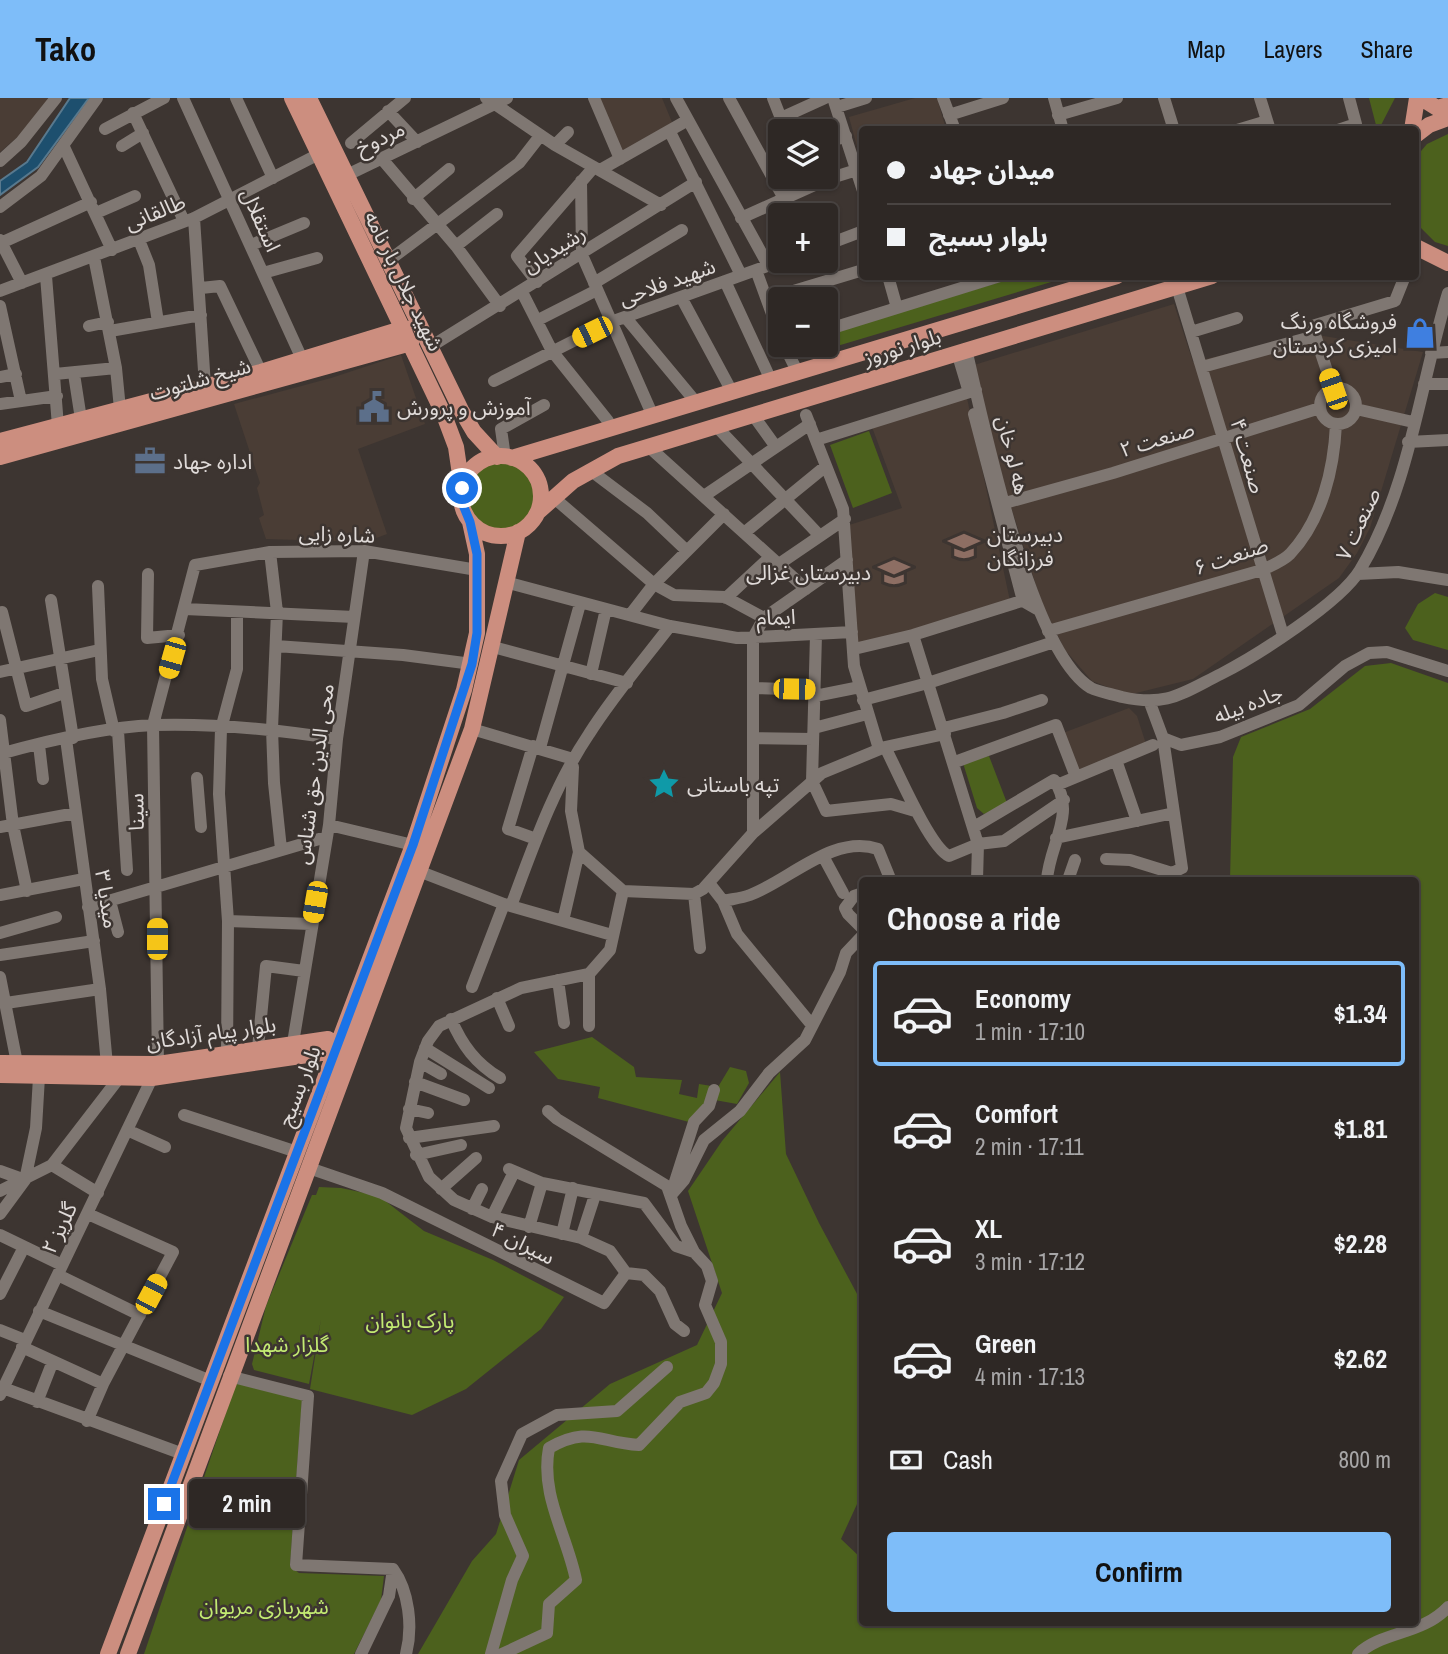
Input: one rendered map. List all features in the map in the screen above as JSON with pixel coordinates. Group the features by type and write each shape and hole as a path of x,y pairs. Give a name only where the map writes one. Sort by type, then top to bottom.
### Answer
{"main road":[{"name":"شهید جلال بار نامه","path":"292,98 408,335 454,442 462,488"},
{"name":"شهید جلال بار نامه","path":"309,98 345,176 474,432 504,457"},
{"path":"1413,126 1419,98 1437,108 1448,105"},
{"path":"1419,133 1429,125 1448,118"},
{"path":"1419,249 1448,263"},
{"name":"بلوار نوروز","path":"504,457 798,373 1103,280"},
{"name":"بلوار نوروز","path":"538,512 590,470 618,456 1199,280"},
{"name":"شیخ شلتوت","path":"0,441 302,359 408,335"},
{"name":"شیخ شلتوت","path":"0,457 408,335"},
{"path":"454,442 469,442 474,432"},
{"path":"504,457 524,464 539,485 538,512 518,531 498,536 487,533 470,522 461,500 465,479 478,463 504,457"},
{"name":"بلوار بسیج","path":"108,1654 413,845 472,664 477,633 477,570 470,522"},
{"name":"بلوار بسیج","path":"128,1654 229,1376 421,872 472,729 518,531"},
{"path":"477,633 494,641"},
{"name":"بلوار پیام آزادگان","path":"0,1075 119,1078 258,1048 328,1039 336,1046"},
{"path":"336,1046 353,1052"},
{"name":"بلوار پیام آزادگان","path":"0,1063 107,1065 155,1071 307,1055 336,1046"},
{"path":"307,1055 318,1064 325,1077"}],"street":[{"path":"0,161 21,142 56,98"},
{"path":"0,207 41,176 97,98"},
{"path":"105,129 164,98"},
{"name":"استقلال","path":"183,98 302,359"},
{"path":"236,98 273,178"},
{"path":"351,143 405,98"},
{"name":"مردوخ","path":"345,176 417,142 490,101 507,98"},
{"path":"594,98 620,159"},
{"path":"676,98 768,263"},
{"path":"729,98 787,203"},
{"path":"773,98 782,118 825,98"},
{"path":"859,167 835,103 866,98"},
{"path":"943,98 953,126"},
{"path":"949,115 1003,98"},
{"path":"1054,98 1062,126"},
{"path":"1058,115 1117,98"},
{"path":"1164,98 1173,126"},
{"path":"1260,98 1268,125"},
{"path":"1349,98 1356,124 1350,126"},
{"path":"490,101 540,136 661,205"},
{"path":"388,111 417,142"},
{"path":"133,113 189,219 201,288 205,386"},
{"path":"537,282 517,256 581,181 597,169 688,120"},
{"path":"555,145 568,132"},
{"path":"670,132 741,275"},
{"path":"122,146 143,133"},
{"path":"388,261 519,163 540,136"},
{"path":"838,139 846,136"},
{"path":"64,147 111,250"},
{"name":"طالقانی","path":"0,291 46,276 189,219 319,155"},
{"path":"382,159 412,198 456,246 500,306"},
{"path":"412,198 449,169"},
{"path":"741,218 784,198 859,169"},
{"path":"581,181 582,256 652,414"},
{"name":"رشیدیان","path":"430,347 582,256 696,182"},
{"path":"22,283 1,241 135,196"},
{"path":"456,246 497,214"},
{"path":"251,245 304,223"},
{"path":"538,320 682,230"},
{"path":"838,240 859,232"},
{"path":"139,240 149,265 158,322"},
{"path":"93,257 109,327 120,409"},
{"path":"263,273 317,257"},
{"name":"شهید فلاحی","path":"494,381 611,323 768,265"},
{"path":"767,299 859,271"},
{"path":"768,302 769,273"},
{"path":"46,276 58,426"},
{"path":"889,280 897,308"},
{"path":"838,326 987,280"},
{"path":"1202,367 1395,301 1403,280"},
{"path":"725,281 769,376"},
{"path":"201,288 220,286 261,372"},
{"name":"صنعت ۴","path":"1177,287 1283,635"},
{"path":"522,292 552,351 608,421"},
{"name":"صنعت ۷","path":"1150,703 1186,692 1233,667 1327,604 1358,574 1395,494 1448,293"},
{"path":"681,297 730,388"},
{"path":"0,306 21,401"},
{"path":"89,326 109,327 201,315"},
{"path":"626,318 695,401"},
{"path":"1191,332 1237,318"},
{"path":"1313,331 1333,389"},
{"path":"962,351 1031,603 1074,673 1092,688 1150,703 1174,813 1182,868 1172,873 1130,860 1106,859"},
{"path":"1431,353 1448,352"},
{"path":"790,357 798,373"},
{"path":"55,374 116,368"},
{"path":"0,377 16,374"},
{"path":"74,374 81,419"},
{"path":"1423,384 1448,384"},
{"path":"1341,388 1352,394 1356,409 1348,421 1336,424 1326,420 1320,408 1325,394 1341,388"},
{"path":"816,440 972,391"},
{"name":"هه لو خان","path":"972,391 1031,603"},
{"path":"0,404 57,396"},
{"path":"504,457 501,429 544,405"},
{"name":"صنعت ۲","path":"1005,503 1320,408"},
{"path":"1356,409 1413,422"},
{"path":"753,415 776,447"},
{"path":"704,496 776,447 808,419 845,519 852,632 861,694 882,748 915,811 944,854 949,856 978,844 1004,841 1064,800"},
{"name":"صنعت ۶","path":"754,688 861,694 928,683 1051,637 1262,570 1288,556 1306,534 1320,508 1335,452 1336,424"},
{"path":"716,426 820,536"},
{"path":"1408,442 1448,440"},
{"path":"649,447 806,589"},
{"path":"744,533 826,466"},
{"path":"590,470 647,513 687,551"},
{"path":"553,498 654,584 674,595 726,598 764,618"},
{"path":"630,615 654,584 723,514"},
{"path":"726,598 774,560 820,536 845,519"},
{"name":"شاره زایی","path":"195,565 270,552 364,551 477,570"},
{"name":"محی الدین حق شناس","path":"293,1043 327,831 337,739 364,551"},
{"path":"270,552 277,612 272,729 276,816 281,849"},
{"path":"753,833 753,638 764,618 847,560"},
{"name":"سینا","path":"155,1071 157,889 153,725 179,635 195,565"},
{"path":"1358,574 1398,572 1448,580"},
{"path":"148,574 147,638 179,635"},
{"name":"ایمام","path":"505,582 670,626 737,638 852,632"},
{"path":"97,586 99,650 102,678 116,731 127,870"},
{"name":"میدیا ۳","path":"51,600 84,879 100,989 107,1065"},
{"path":"854,649 1031,603"},
{"path":"536,839 508,830 564,666 580,604"},
{"path":"185,609 354,617"},
{"path":"591,674 606,609"},
{"path":"2,612 4,633 26,706 64,693"},
{"path":"227,1054 229,920 219,800 221,729 237,669 237,612"},
{"path":"472,987 573,759 670,626"},
{"path":"816,635 812,781 826,811 891,804 915,811"},
{"path":"914,635 974,827 978,844 976,877"},
{"path":"494,641 564,666 627,682"},
{"path":"276,646 472,664"},
{"path":"0,671 99,650"},
{"name":"جاده بیله","path":"1158,741 1181,745 1220,737 1299,705 1345,666 1369,653 1387,652 1448,671"},
{"path":"579,852 623,891 694,894 709,883 753,833 822,773 882,748 1042,700"},
{"path":"754,738 813,733 867,714"},
{"path":"0,720 7,826 27,891"},
{"path":"955,762 1056,724 1076,777"},
{"path":"3,753 69,738 153,725 272,729 337,739"},
{"path":"472,729 573,759"},
{"path":"1057,785 1117,763 1158,741"},
{"path":"39,745 43,779"},
{"path":"563,921 579,852 571,811 573,759"},
{"path":"1117,763 1137,821"},
{"path":"197,778 201,827"},
{"path":"974,827 1054,780 1064,800 1065,814 1048,862 1046,877"},
{"path":"199,801 219,800"},
{"path":"7,826 76,813"},
{"path":"1056,838 1174,813"},
{"path":"88,907 225,868 327,831 413,845"},
{"path":"723,901 749,895 824,856 864,844 878,849 887,877"},
{"path":"824,856 844,893"},
{"path":"1069,877 1075,860"},
{"path":"421,872 508,905 612,935"},
{"path":"0,895 84,879"},
{"path":"709,883 723,901 737,934 811,1024"},
{"path":"623,891 610,950 589,974 521,988 439,1026 425,1048 420,1062 406,1128 416,1155 429,1177 454,1200 492,1217 581,1238 610,1251 626,1273 643,1275 660,1291 675,1324 684,1331"},
{"path":"694,894 700,947"},
{"path":"859,894 854,896 845,908 859,925"},
{"path":"110,901 118,932"},
{"path":"0,933 56,917"},
{"path":"229,920 311,924"},
{"path":"671,1195 684,1180 705,1140 740,1111 769,1073 805,1040 811,1024 841,972 846,953 859,939"},
{"path":"0,955 94,941"},
{"path":"258,1048 266,966 303,971"},
{"path":"589,974 589,1026"},
{"path":"0,977 17,1063"},
{"path":"558,980 564,1023"},
{"path":"6,1003 100,989"},
{"path":"497,998 509,1026"},
{"path":"451,1019 466,1049 487,1070 500,1078"},
{"path":"425,1048 489,1088"},
{"path":"420,1062 441,1074"},
{"name":"گلریز ۲","path":"2,1392 155,1071"},
{"path":"0,1214 25,1180 36,1128 39,1077"},
{"path":"0,1191 52,1165 119,1078"},
{"path":"415,1082 464,1100"},
{"path":"671,1195 694,1122 709,1106 714,1090"},
{"path":"409,1109 428,1113"},
{"path":"502,1654 547,1633 549,1604 576,1580 571,1555 550,1499 545,1468 549,1448 567,1438 595,1435 621,1444 639,1445 680,1402 706,1393 714,1383 721,1364 721,1342 705,1305 712,1281 708,1266 694,1252 671,1195 657,1177 556,1119 548,1111"},
{"path":"184,1115 297,1152"},
{"path":"409,1138 494,1126"},
{"path":"127,1130 165,1147"},
{"path":"416,1155 461,1145"},
{"path":"442,1189 476,1158"},
{"path":"52,1165 97,1193"},
{"name":"سیران ۴","path":"309,1168 382,1193 604,1303 626,1273"},
{"path":"492,1217 512,1170 542,1183 644,1203 676,1246 694,1252"},
{"path":"0,1171 25,1180"},
{"path":"528,1227 542,1183"},
{"path":"562,1234 573,1188"},
{"path":"472,1209 482,1189"},
{"path":"581,1238 595,1195"},
{"path":"87,1421 103,1384 173,1252 88,1213"},
{"path":"0,1235 140,1315"},
{"path":"0,1294 24,1247"},
{"path":"39,1311 211,1381"},
{"path":"0,1330 53,1361 103,1384"},
{"path":"37,1402 53,1361"},
{"path":"491,1654 512,1580 523,1556 505,1515 501,1481 522,1434 557,1415 617,1411 667,1367"},
{"path":"229,1376 307,1396 296,1565 393,1569"},
{"path":"2,1392 183,1454"},
{"path":"361,1654 389,1596 393,1569"},
{"path":"393,1569 404,1586 407,1598 406,1654"},
{"path":"1358,1654 1379,1642 1415,1630 1439,1617 1448,1607"}],"shaded area":[{"path":"0,98 49,98 21,134 0,152"},
{"path":"595,98 662,98 674,127 619,153"},
{"path":"915,98 937,98 945,126 859,126 859,154 849,117"},
{"path":"1174,304 1193,362 1311,334 1423,352 1370,528 1357,553 1339,578 1193,679 1128,695 1092,681 1065,650 1042,604 988,435 974,365"},
{"path":"401,355 425,424 358,449 387,534 366,542 266,539 259,518 264,515 257,488 260,483 234,404 331,378"},
{"path":"967,398 1010,601 859,646 851,620 843,527 902,508 872,427"},
{"path":"1129,708 1137,716 1147,747 1078,773 1063,733"}],"green space":[{"path":"1369,98 1395,98 1381,126 1376,126"},
{"path":"1448,134 1448,246 1435,242 1419,226 1419,153 1427,144"},
{"path":"1007,280 1058,280 838,346 838,330"},
{"path":"869,431 892,493 853,508 830,445"},
{"path":"495,463 507,463 519,468 529,478 534,496 532,509 519,524 507,529 495,529 483,524 473,514 468,502 468,490 473,478 483,468"},
{"path":"1435,593 1448,597 1448,650 1413,640 1405,628 1418,604"},
{"path":"1391,663 1448,683 1448,1654 418,1654 472,1561 496,1534 519,1460 610,1384 697,1345 722,1293 688,1191 722,1141 780,1072 786,1154 859,1298 859,1500 841,1539 859,1556 859,1626 1419,1626 1419,877 1230,877 1233,757 1241,737 1310,709 1365,666"},
{"path":"989,756 1007,803 984,814 977,808 963,763"},
{"path":"592,1037 634,1067 636,1077 682,1080 679,1094 697,1098 699,1084 718,1087 730,1067 746,1071 749,1083 737,1104 709,1099 689,1122 598,1098 600,1087 558,1079 534,1052"},
{"name":"پارک بانوان","path":"319,1187 341,1188 379,1196 424,1231 493,1260 564,1297 541,1329 466,1389 412,1415 310,1389 321,1319 309,1384 254,1370 252,1364 266,1306 312,1195 316,1195"},
{"name":"شهربازی مریوان","path":"236,1383 302,1400 290,1566 299,1573 384,1576 381,1600 354,1654 144,1654"}],"water":[{"path":"70,98 89,98 38,167 0,195 0,181 27,162"}],"place":[{"name":"فروشگاه ورنگ امیزی کردستان","path":"1420,333"},
{"name":"آموزش و پرورش","path":"374,407"},
{"name":"اداره جهاد","path":"150,461"},
{"name":"دبیرستان فرزانگان","path":"964,546"},
{"name":"دبیرستان غزالی","path":"894,572"},
{"name":"تپه باستانی","path":"664,784"}],"route":[{"path":"164,1504 413,845 472,664 477,633 477,554 470,522 461,500 462,488"}],"park label":[{"name":"گلزار شهدا","path":"287,1344"}]}
